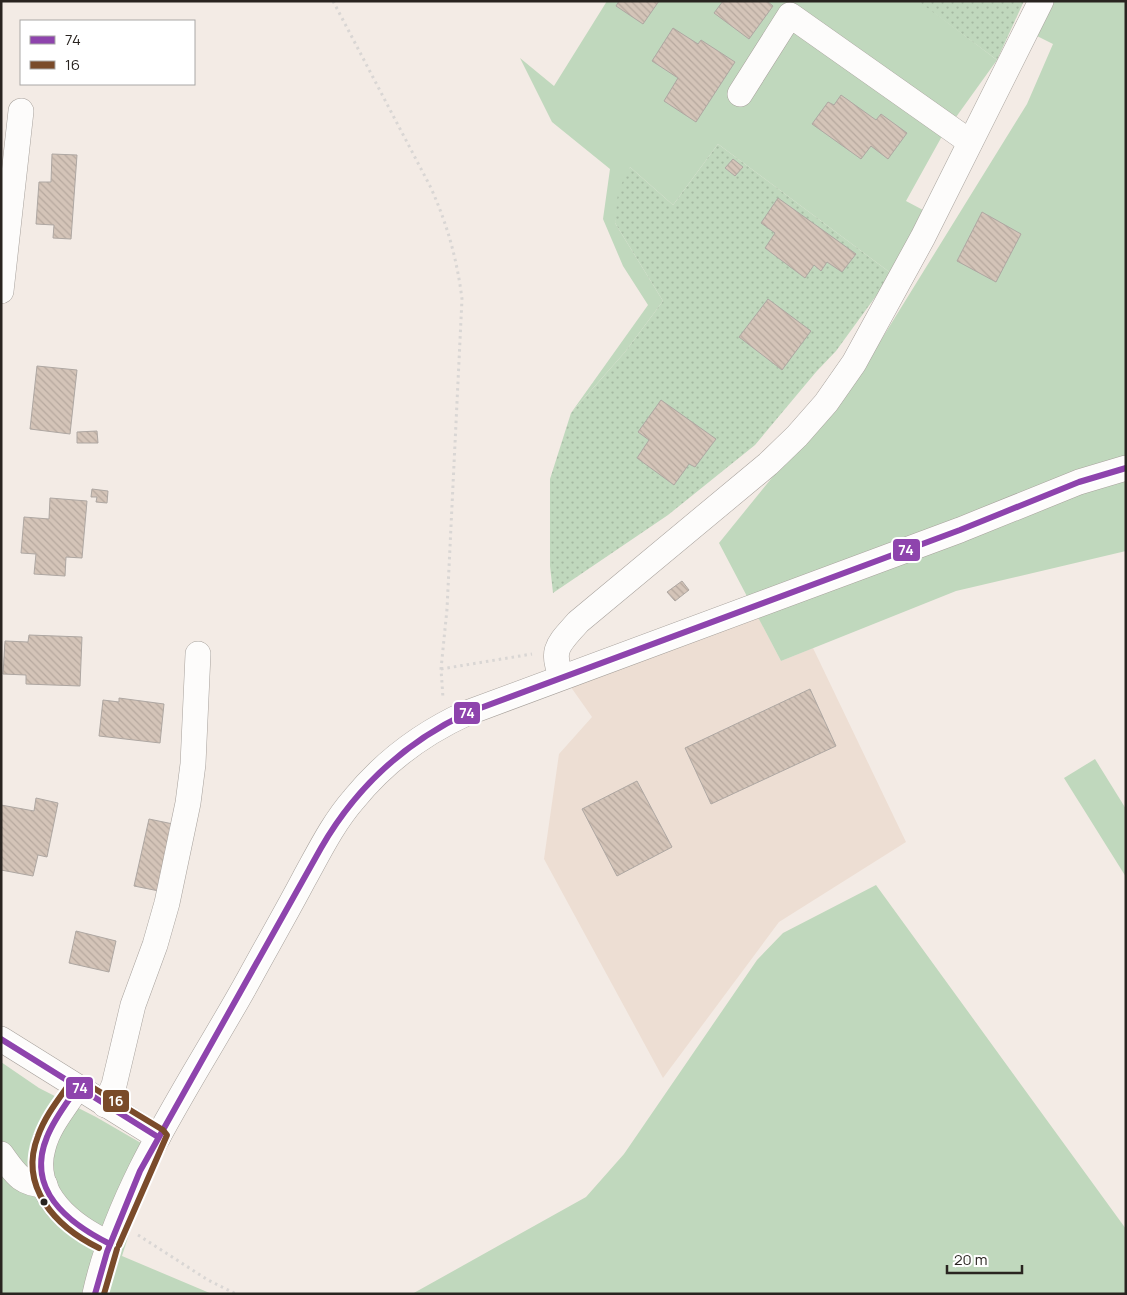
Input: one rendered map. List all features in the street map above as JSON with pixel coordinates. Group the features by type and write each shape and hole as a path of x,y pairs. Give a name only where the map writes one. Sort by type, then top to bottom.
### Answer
{"street":[{"path":"562,677 555,658 556,652 569,632 588,613 768,464 797,436 826,402 854,363 923,237 1041,1"},
{"path":"740,94 790,15 970,142"},
{"path":"1,290 21,110"},
{"path":"94,1294 114,1233 158,1137 340,817 365,786 390,761 422,737 450,721 562,677 960,530 1080,482 1126,468"},
{"path":"105,1105 114,1085 134,1005 158,936 178,849 193,764 198,654"},
{"path":"1,1038 158,1137"},
{"path":"78,1088 55,1122 43,1148 41,1168 45,1185 54,1202 67,1218 92,1236 114,1233"},
{"path":"1,1154 19,1177 30,1184 45,1185"}],"path":[{"path":"333,1 442,211 458,272 462,299 447,609 441,669 444,705 450,721"},
{"path":"441,669 520,655 556,652"},
{"path":"114,1233 176,1260 236,1294"}],"shaded area":[{"path":"757,615 781,661 813,648 906,842 779,922 663,1078 544,859 559,754 592,717 568,683"}],"green space":[{"path":"607,1 919,1 997,60 941,138 906,201 923,210 892,274 718,144 673,205 630,167 615,223 663,301 625,352 571,413 648,305 623,266 603,219 610,169 552,122 520,58 554,86"},
{"path":"918,1 1024,1 997,60"},
{"path":"1051,1 1126,1 1126,551 956,591 781,661 719,543 873,353 1027,104 1053,44 1033,34"},
{"path":"718,144 892,274 836,351 755,445 668,515 553,593 550,566 550,479 571,413 625,352 663,301 615,223 618,191 630,167 673,205"},
{"path":"1095,759 1126,809 1126,877 1064,778"},
{"path":"876,885 1126,1229 1126,1294 412,1294 586,1197 624,1154 757,960 783,933"},
{"path":"1,1062 39,1088 96,1117 160,1154 137,1209 122,1256 212,1294 1,1294"}],"building":[{"path":"619,1 659,1 643,24 616,6"},
{"path":"723,1 767,1 773,6 749,39 714,13"},
{"path":"673,28 698,44 701,40 735,62 696,122 664,101 678,78 652,61"},
{"path":"841,95 876,120 881,114 907,133 888,159 871,146 861,159 812,124 828,102 834,105"},
{"path":"52,154 77,155 71,239 53,238 54,225 36,224 39,182 51,182"},
{"path":"733,159 743,167 735,176 725,168"},
{"path":"778,198 856,254 842,272 827,262 821,271 814,265 805,278 765,248 775,233 761,223"},
{"path":"982,212 1021,234 996,282 957,261"},
{"path":"768,299 811,331 782,370 739,337"},
{"path":"37,366 77,370 70,434 30,429"},
{"path":"661,400 716,439 695,467 689,464 674,485 637,458 649,440 638,432"},
{"path":"97,431 98,443 77,443 77,432"},
{"path":"92,489 108,491 107,503 96,502 97,497 91,497"},
{"path":"50,498 87,501 82,558 66,557 65,576 34,574 36,554 21,553 24,517 49,519"},
{"path":"682,581 689,590 675,601 667,592"},
{"path":"29,635 82,637 80,686 26,684 26,675 3,674 5,641 28,642"},
{"path":"810,689 836,746 711,804 685,748"},
{"path":"119,698 164,704 160,743 99,736 103,700 119,702"},
{"path":"637,781 672,847 617,876 582,809"},
{"path":"36,798 58,803 47,857 38,855 33,876 1,870 1,805 34,811"},
{"path":"149,819 173,824 159,891 134,886"},
{"path":"76,931 116,941 109,972 69,963"}],"transit line":[{"name":"74","path":"95,1294 107,1252 140,1171 321,848 350,805 366,786 402,753 444,725 467,713 960,530 1079,482 1126,468"},
{"name":"74","path":"1,1039 158,1137"},
{"name":"16","path":"99,1248 69,1229 56,1217 45,1203 37,1188 33,1172 33,1155 41,1129 56,1102 70,1083 76,1079 163,1130 167,1135 119,1245"},
{"name":"74","path":"77,1088 47,1137 42,1156 42,1173 46,1189 54,1202 66,1215 94,1236 110,1244"},
{"name":"16","path":"104,1294 117,1249"}]}
